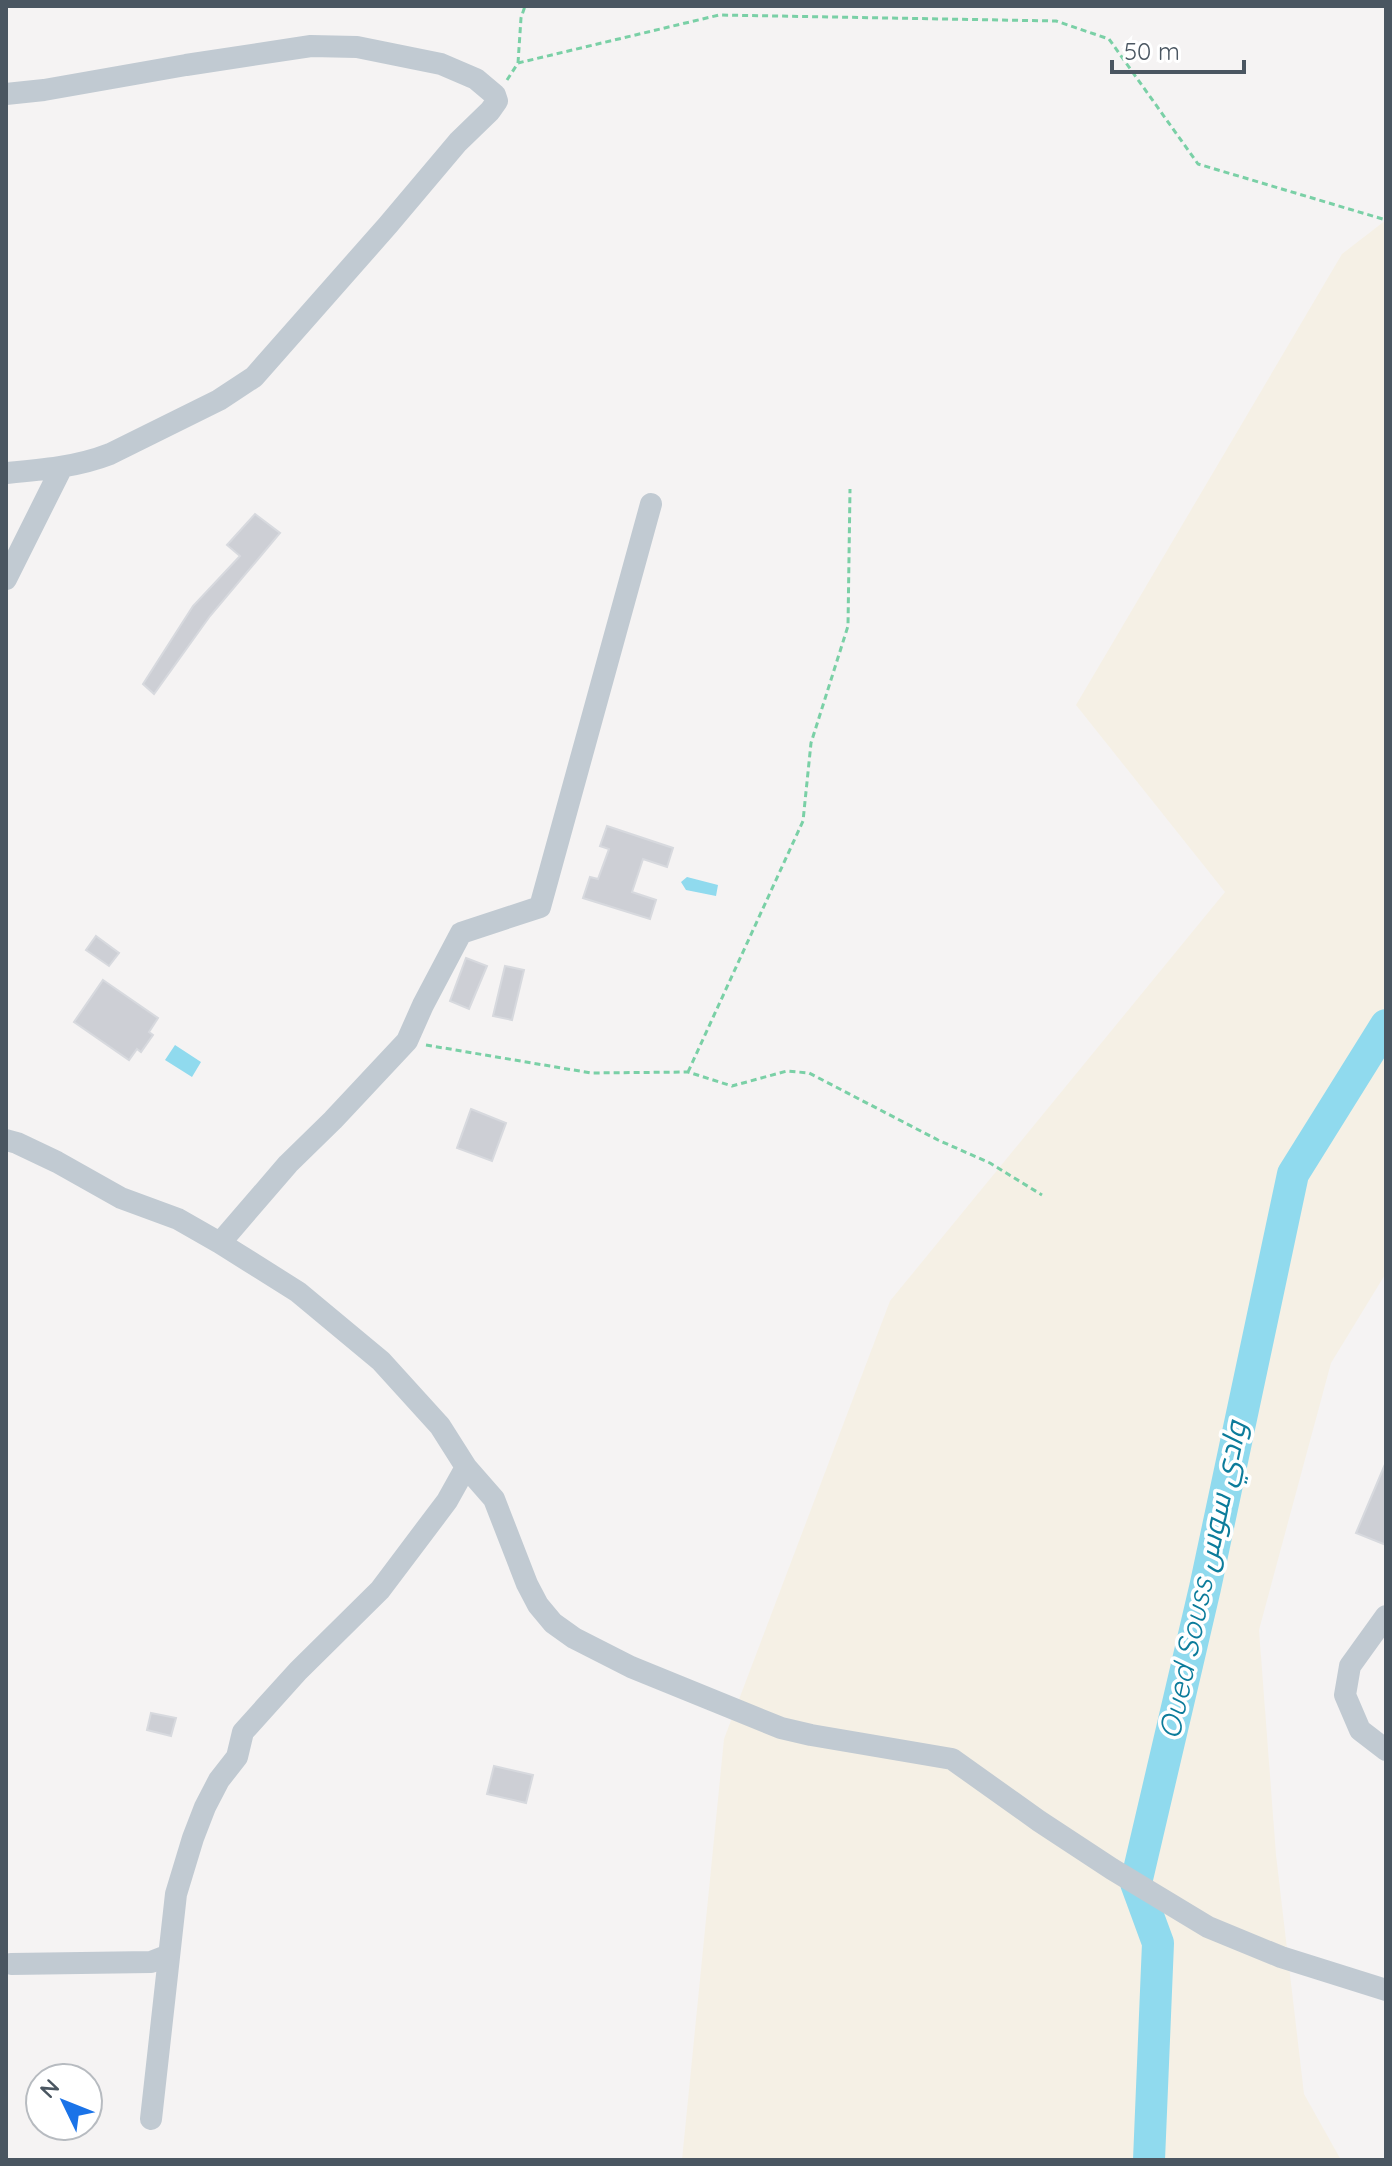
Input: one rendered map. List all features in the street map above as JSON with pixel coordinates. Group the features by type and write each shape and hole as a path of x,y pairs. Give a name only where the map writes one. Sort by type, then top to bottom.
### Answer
{"street":[{"path":"6,94 311,46 357,47 441,64 476,79 496,97 494,105 458,142 254,377 219,400 131,445 94,460 6,473"},
{"path":"6,579 62,467"},
{"path":"220,1243 288,1164 407,1041 461,933 540,907 651,504"},
{"path":"6,1140 57,1162 121,1198 178,1219 220,1243 298,1292 381,1361 440,1426 466,1467 494,1499 538,1605 553,1623 574,1638 631,1667 781,1728 952,1759 1112,1869 1208,1927 1281,1957 1386,1990"},
{"path":"151,2119 176,1894 193,1838 219,1780 237,1757 243,1732 298,1671 380,1590 447,1501 466,1467"},
{"path":"1386,1616 1350,1666 1345,1695 1360,1730 1386,1750"},
{"path":"11,1964 151,1962 169,1955"}],"path":[{"path":"496,97 518,63 521,18 525,6"},
{"path":"518,63 719,15 1056,21 1109,39 1198,164 1386,220"},
{"path":"688,1072 803,821 811,743 848,626 850,489"},
{"path":"407,1041 591,1073 688,1072 732,1086 787,1071 809,1073 938,1140 990,1163 1042,1195"}],"sand":[{"path":"1386,220 1386,1273 1331,1363 1259,1630 1276,1855 1304,2094 1341,2160 682,2160 724,1739 890,1301 1225,892 1076,705 1342,254"}],"water":[{"path":"687,877 718,885 716,896 686,890 681,882"},
{"path":"175,1045 201,1062 192,1077 165,1060"}],"building":[{"path":"255,514 280,533 210,616 154,694 143,684 193,606 240,556 227,545"},
{"path":"607,826 673,848 667,867 643,859 632,892 656,900 650,919 583,898 590,877 598,879 609,849 600,846"},
{"path":"96,936 119,953 109,966 86,950"},
{"path":"466,958 487,966 469,1009 450,1001"},
{"path":"505,966 524,970 512,1020 493,1016"},
{"path":"103,980 158,1018 149,1032 153,1035 141,1052 137,1049 129,1060 74,1022"},
{"path":"471,1109 506,1123 492,1161 457,1148"},
{"path":"1386,1462 1386,1545 1356,1533"},
{"path":"151,1713 176,1718 171,1736 147,1730"},
{"path":"494,1766 533,1775 526,1803 487,1794"}],"waterway":[{"name":"Oued Souss وادي سوس","path":"1149,2160 1158,1943 1136,1883 1205,1588 1293,1174 1386,1025"}]}
